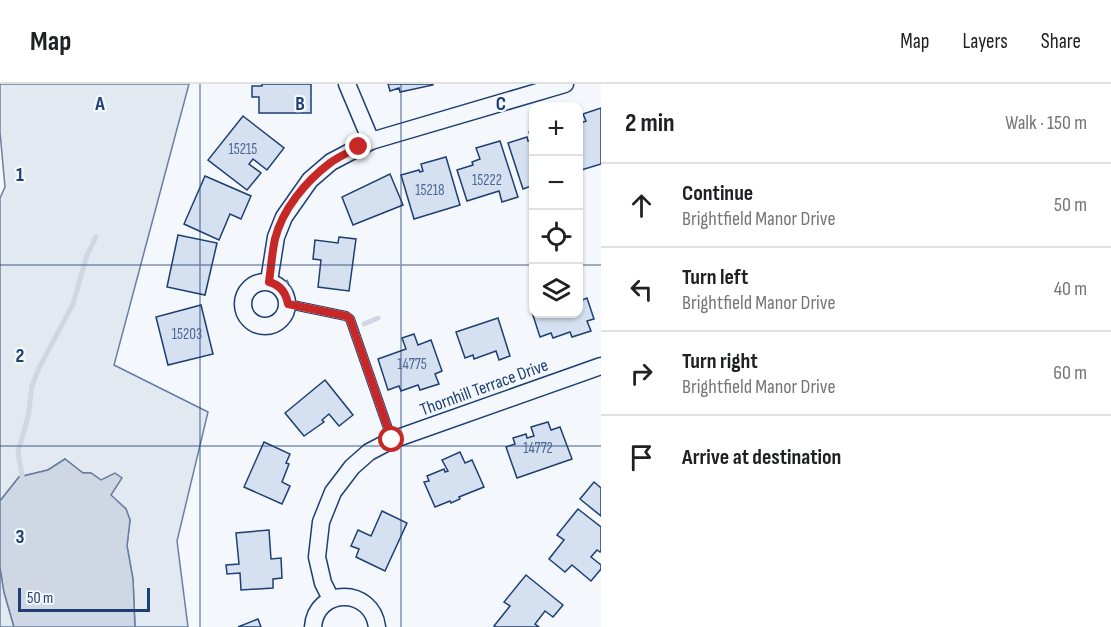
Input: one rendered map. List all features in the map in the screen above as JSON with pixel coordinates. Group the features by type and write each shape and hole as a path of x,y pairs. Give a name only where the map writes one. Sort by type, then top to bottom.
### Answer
{"street":[{"path":"347,84 371,141"},
{"path":"269,282 276,237 284,217 310,180 331,162 371,141 565,84"},
{"path":"262,282 269,282 280,287 288,304 282,318 268,326 254,323 248,318 243,303 248,289 262,282"},
{"name":"Thornhill Terrace Drive","path":"331,599 323,584 317,557 321,522 333,492 352,467 369,452 392,440 601,366"},
{"path":"313,627 316,614 323,605 331,599 342,596 353,597 363,602 371,610 377,627"}],"lane":[{"path":"288,304 346,316 350,319 392,440"}],"shaded area":[{"path":"0,84 189,84 114,365 208,412 177,541 188,627 135,627 133,579 127,546 130,520 126,509 110,495 101,480 91,473 83,473 65,459 48,470 19,477 0,501 0,198 5,187 0,132"},
{"path":"65,459 83,473 91,473 101,480 115,473 122,478 111,495 126,509 130,520 127,546 133,579 135,627 14,627 0,567 0,501 19,477 48,470"},
{"path":"0,567 4,592 14,627 0,627"}],"building":[{"path":"262,84 311,84 311,113 259,113 259,97 252,97 252,86 262,86"},
{"path":"388,84 433,85 400,92 399,88 390,91"},
{"path":"601,108 601,164 583,169 583,122 586,121 583,114"},
{"path":"243,116 284,148 267,170 253,159 249,164 261,173 247,190 208,160"},
{"path":"527,137 529,187 523,189 508,143"},
{"path":"500,141 518,197 502,202 499,191 467,201 457,170 473,165 472,162 480,159 476,148"},
{"path":"446,157 460,205 414,219 401,175 423,171 421,164"},
{"path":"390,174 403,205 353,225 342,197"},
{"path":"205,176 251,196 241,219 230,214 219,240 184,224"},
{"path":"178,235 217,243 205,295 167,287"},
{"path":"339,237 356,239 349,291 318,287 321,260 313,259 315,240 338,243"},
{"path":"587,298 594,319 587,321 591,331 572,337 570,332 553,338 551,333 540,337 534,318 583,318 583,300"},
{"path":"201,305 213,354 168,365 156,317"},
{"path":"498,318 510,356 499,360 496,351 474,359 473,355 465,358 456,332"},
{"path":"414,334 418,345 431,340 442,371 435,374 439,384 420,390 418,385 401,391 399,386 388,390 378,359 406,349 402,338"},
{"path":"325,380 353,415 339,426 329,414 322,420 324,422 304,436 285,413"},
{"path":"548,422 551,430 560,427 572,459 517,478 506,447 515,444 513,438 526,434 527,438 534,436 531,427"},
{"path":"264,442 290,454 282,482 290,486 282,504 244,487"},
{"path":"460,452 465,463 472,460 484,487 459,497 460,499 451,503 450,501 435,507 424,482 429,481 427,476 444,469 445,472 448,471 442,460"},
{"path":"594,482 601,488 601,516 580,499"},
{"path":"578,509 601,527 601,551 597,550 591,557 601,565 601,569 591,581 572,565 565,572 549,559 564,540 557,535"},
{"path":"382,511 407,523 385,571 356,557 359,549 351,546 358,530 371,536"},
{"path":"269,530 271,559 281,558 282,578 273,579 273,588 241,590 240,573 227,574 226,565 239,564 236,533"},
{"path":"526,575 563,605 553,617 545,611 535,624 539,627 494,626 510,606 504,602"},
{"path":"258,619 261,627 238,627"}],"waterway":[{"path":"22,476 18,452 28,417 32,386 73,304 87,255 96,237"},
{"path":"364,324 378,318"}],"route":[{"path":"359,147 331,162 310,180 295,200 284,217 276,237 269,282 280,287 288,304 346,316 350,319 392,440"}]}
